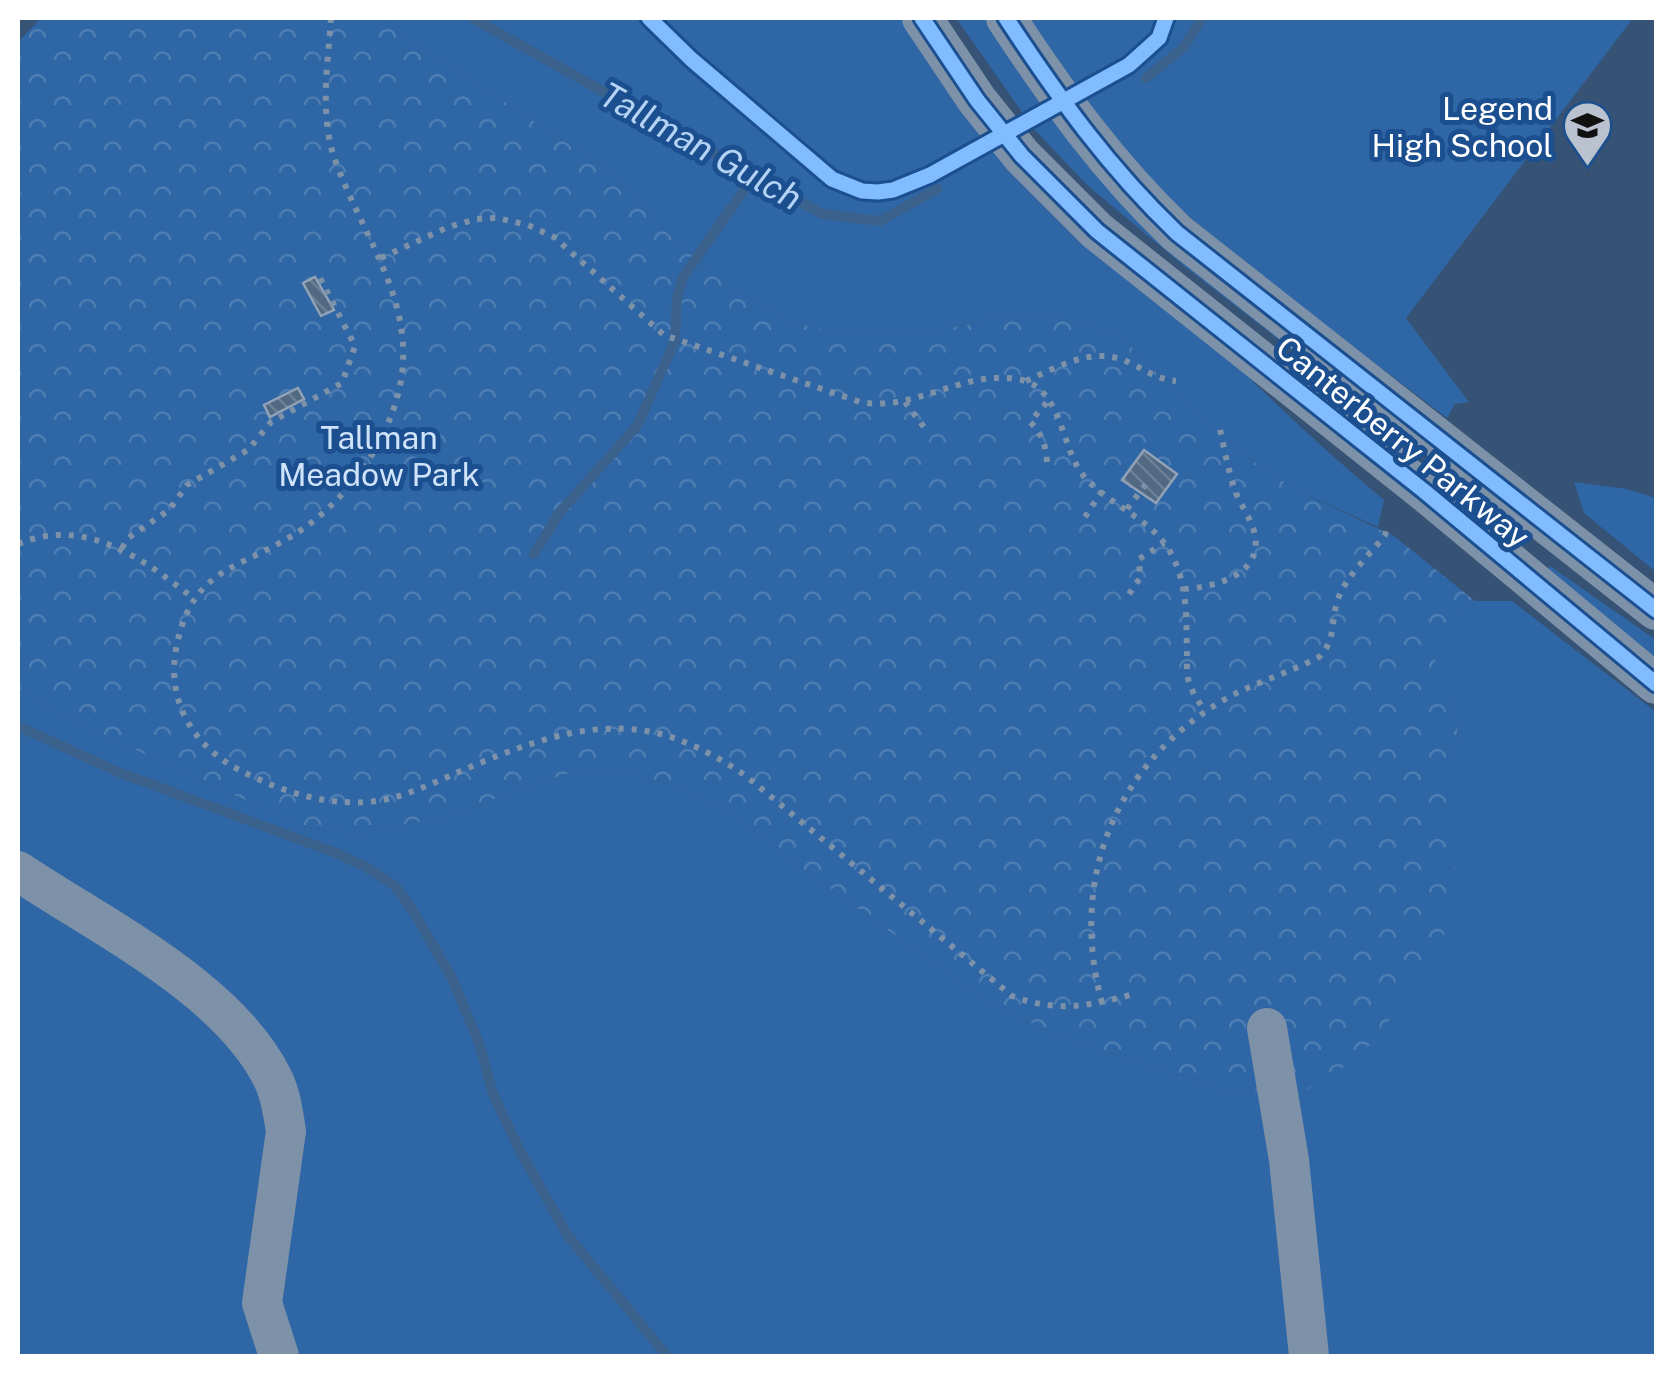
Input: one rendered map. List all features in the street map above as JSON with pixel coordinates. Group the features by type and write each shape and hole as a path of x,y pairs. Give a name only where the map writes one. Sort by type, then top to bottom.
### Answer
{"street":[{"name":"Canterberry Parkway","path":"922,18 977,100 1022,156 1097,231 1424,490 1656,684"},
{"name":"Canterberry Parkway","path":"1006,18 1064,106 1140,198 1177,233 1656,610"},
{"path":"18,871 184,980 245,1040 272,1076 282,1103 286,1131 262,1303 279,1356"},
{"path":"1267,1028 1289,1160 1309,1356"}],"path":[{"path":"331,18 325,91 334,158 398,301 404,358 396,403 375,450 344,491 305,528 225,570 185,610 175,654 176,696 196,736 232,768 250,776 310,796 364,802 410,793 541,741 606,729 651,732 703,750 746,776 1012,996 1068,1008 1134,994"},
{"path":"381,258 448,227 477,219 497,218 528,225 554,237 644,318 676,341 879,406 978,380 1026,381 1071,361 1107,356 1130,362 1156,379 1176,381"},
{"path":"122,548 128,538 170,510 187,485 248,450 271,422 342,383 355,346 317,272"},
{"path":"1026,381 1055,409 1072,458 1085,478 1127,509 1164,543 1174,558 1184,589 1188,682 1205,712"},
{"path":"1046,462 1042,436 1030,422 1048,401"},
{"path":"905,402 927,431"},
{"path":"1184,589 1205,588 1234,577 1251,560 1256,544 1236,492 1219,424"},
{"path":"1127,509 1150,480"},
{"path":"1085,517 1102,492"},
{"path":"1102,1003 1089,932 1090,903 1104,842 1132,784 1168,741 1205,712 1245,688 1319,657 1328,648 1345,586 1385,536 1387,527"},
{"path":"18,544 43,537 97,538 158,570 193,598"},
{"path":"1129,594 1140,578 1139,558 1164,543"}],"green space":[{"name":"Tallman Meadow Park","path":"41,18 378,18 612,173 666,232 726,285 786,320 828,331 880,334 961,326 1012,314 1043,315 1120,335 1195,413 1246,457 1296,490 1394,536 1475,601 1466,604 1431,650 1456,717 1452,760 1455,888 1449,925 1422,976 1371,1044 1339,1071 1302,1092 1229,1091 1061,1037 989,1003 723,807 673,785 621,771 565,774 444,817 354,834 302,826 103,735 18,690 18,42"},
{"path":"378,18 907,18 1197,327 1384,500 1378,527 1296,490 1246,457 1195,413 1120,335 1043,315 1012,314 961,326 880,334 828,331 786,320 726,285 666,232 612,173"},
{"path":"956,18 993,18 1043,92 1408,440 1184,266 1087,185 1033,128"},
{"path":"1028,18 1633,18 1406,318 1469,402 1455,404 1447,418 1257,274 1166,197 1102,122"},
{"path":"1574,482 1627,489 1656,498 1656,572 1584,513"},
{"path":"1550,566 1656,640 1656,659 1547,569"},
{"path":"1512,601 1656,712 1656,1356 18,1356 18,690 103,735 302,826 354,834 444,817 565,774 621,771 673,785 723,807 989,1003 1061,1037 1229,1091 1302,1092 1452,760 1456,717 1430,650 1466,604"}],"building":[{"path":"315,277 334,310 321,316 303,283"},
{"path":"298,388 304,399 270,417 264,405"},
{"path":"1144,450 1177,474 1156,503 1122,480"}],"waterway":[{"name":"Tallman Gulch","path":"472,18 822,214 880,221 937,189"},
{"name":"Tallman Gulch","path":"1146,78 1184,47 1202,18"},
{"path":"534,554 560,512 637,426 675,341 677,298 683,277 753,177"},
{"path":"18,726 118,772 336,853 395,886 452,978 479,1043 493,1094 568,1236 667,1356"}],"cycle path":[{"path":"649,18 691,59 832,179 862,191 878,192 930,175 1129,65 1159,38 1166,18"},
{"path":"922,18 977,100 1022,156 1097,231 1424,491 1656,684"},
{"path":"1006,18 1085,130 1128,183 1177,233 1656,610"}],"place":[{"name":"Legend High School","path":"1588,168"}]}
